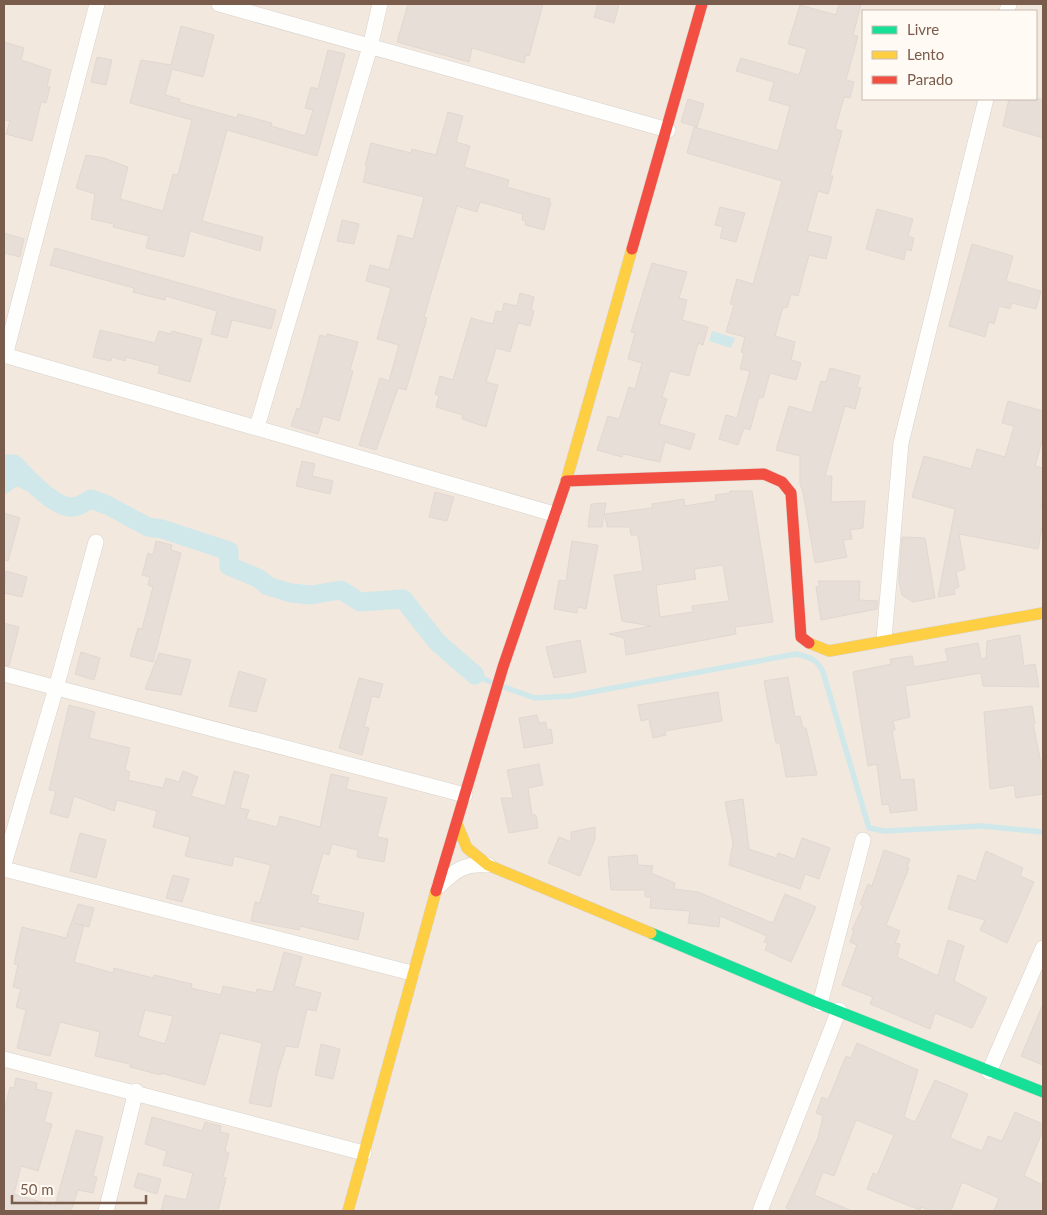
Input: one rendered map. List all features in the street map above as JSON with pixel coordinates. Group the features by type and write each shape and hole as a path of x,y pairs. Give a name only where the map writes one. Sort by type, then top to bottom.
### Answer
{"street":[{"path":"97,4 5,356 554,514"},
{"path":"219,4 668,130"},
{"path":"257,427 370,47 380,4"},
{"path":"348,1211 412,973 503,667 566,481 668,130 702,4"},
{"path":"884,639 901,443 986,100"},
{"path":"566,481 764,474 782,482 791,493 801,637 812,646 828,651 884,639 1043,613"},
{"path":"4,864 56,688 96,542"},
{"path":"4,674 465,795"},
{"path":"457,824 462,843 474,857 488,865 820,1004 1043,1092"},
{"path":"820,1004 863,840"},
{"path":"438,886 454,871 472,864 488,865"},
{"path":"4,869 412,973"},
{"path":"989,1072 1043,948"},
{"path":"760,1211 839,1010"},
{"path":"4,1059 136,1091 364,1153"},
{"path":"106,1211 136,1091"}],"shaded area":[{"path":"4,4 1043,4 1043,1211 4,1211"}],"water":[{"path":"712,331 735,338 731,348 709,341"}],"building":[{"path":"408,4 543,4 529,56 526,55 524,63 472,48 469,62 397,42"},
{"path":"598,4 619,4 614,23 594,17"},
{"path":"839,4 861,4 853,35 858,36 846,80 854,82 850,98 844,97 835,129 842,131 830,176 833,176 828,194 818,191 807,231 832,237 826,259 809,255 798,296 791,294 787,308 783,307 775,336 795,342 791,360 801,363 796,380 770,373 763,398 759,397 750,430 744,428 738,445 719,439 726,415 737,418 750,371 740,369 744,353 741,352 745,337 726,332 734,305 730,304 737,279 753,284 782,181 687,153 694,127 778,151 790,106 769,100 774,82 736,71 741,58 799,75 807,49 788,44 800,5 836,15"},
{"path":"181,26 214,35 203,77 172,69 165,95 180,99 179,102 237,118 238,114 272,123 271,126 305,136 313,110 305,108 311,87 318,89 328,50 345,54 317,156 227,130 202,221 263,237 260,251 190,231 184,257 146,248 149,236 113,227 114,224 91,219 95,194 76,188 86,155 104,158 128,167 120,199 163,211 173,174 178,175 192,120 130,103 141,60 171,65"},
{"path":"4,42 24,48 21,60 51,70 47,86 50,87 46,103 41,102 32,141 6,134 10,121 4,120"},
{"path":"97,57 112,60 106,85 91,82"},
{"path":"688,99 704,104 697,127 681,122"},
{"path":"1043,99 1043,138 1003,126 1009,100"},
{"path":"448,112 463,116 456,142 470,146 464,167 509,180 507,187 550,199 549,202 551,202 544,230 525,225 526,221 522,220 523,214 480,202 477,212 457,206 424,317 427,318 406,390 398,388 376,450 359,445 380,378 389,381 399,345 377,339 391,288 366,281 370,265 389,270 398,235 413,239 424,197 363,182 367,166 365,166 371,143 411,153 412,149 436,155"},
{"path":"720,207 745,213 736,242 720,238 723,227 715,225"},
{"path":"877,209 913,219 908,236 914,238 911,251 906,249 904,260 866,249"},
{"path":"342,220 359,224 354,244 337,241"},
{"path":"4,233 24,239 20,257 4,253"},
{"path":"972,244 1013,256 1006,281 1041,291 1036,309 1012,303 1010,309 999,306 994,324 989,322 985,337 949,326"},
{"path":"55,248 276,310 271,329 232,320 227,338 211,334 217,311 166,296 165,300 133,292 134,288 50,265"},
{"path":"652,263 687,272 679,298 687,300 682,320 708,327 703,345 698,343 689,376 670,371 662,397 667,399 659,424 695,434 690,450 665,442 660,462 623,454 622,457 597,450 608,416 619,419 629,387 635,389 642,363 628,359 635,333 631,332"},
{"path":"520,293 534,297 531,310 534,311 530,326 518,323 510,352 496,348 486,382 498,385 486,427 462,419 463,415 436,407 439,396 435,394 440,376 453,380 471,318 493,324 496,311 502,312 504,303 517,306"},
{"path":"100,330 155,343 159,331 171,334 172,331 202,339 190,382 158,373 160,366 126,357 125,361 112,357 111,361 93,357"},
{"path":"327,334 358,342 350,370 353,371 339,421 323,416 318,434 291,426 297,408 300,409 320,335 326,337"},
{"path":"830,368 860,376 857,387 861,388 855,409 845,406 825,476 832,476 831,502 865,501 863,528 850,530 852,539 843,540 847,557 815,563 800,484 800,456 776,450 789,406 812,413 821,381 826,382"},
{"path":"1008,401 1043,411 1043,438 1035,466 1043,468 1041,508 1043,509 1043,522 1038,549 959,534 965,569 956,572 959,587 954,589 955,594 938,597 955,509 912,497 924,456 971,469 977,449 1005,457 1014,426 1002,423"},
{"path":"302,461 315,464 312,476 333,481 330,494 296,486"},
{"path":"730,491 752,491 773,622 735,627 736,634 626,655 624,638 609,634 651,626 622,621 614,575 643,571 638,535 631,535 630,527 607,527 605,514 652,508 652,504 684,499 685,506 716,501 715,495 730,493","holes":["723,565 729,601 692,606 693,612 660,617 656,585 696,579 694,569"]},
{"path":"435,492 454,497 447,521 429,517"},
{"path":"606,503 602,527 588,527 591,504"},
{"path":"4,513 20,518 8,561 4,560"},
{"path":"902,537 925,538 935,598 913,602 902,595 899,582"},
{"path":"156,541 172,545 171,550 181,553 153,662 130,656 138,628 142,629 153,587 148,585 150,577 142,575 148,553 153,555"},
{"path":"572,541 598,545 586,609 578,607 577,613 554,609 559,580 566,581"},
{"path":"6,571 27,577 22,597 4,593"},
{"path":"818,581 860,581 859,600 878,601 877,609 821,620 816,587 820,586"},
{"path":"4,623 19,627 9,666 4,665"},
{"path":"1020,635 1024,666 1035,664 1039,687 983,686 981,673 905,686 910,717 893,721 895,730 892,730 901,780 914,779 917,810 890,813 889,804 882,805 877,764 868,766 853,672 891,664 890,659 912,656 914,667 948,661 945,649 978,643 981,659 986,658 987,641"},
{"path":"580,640 586,672 554,678 546,647"},
{"path":"81,652 100,658 94,680 75,674"},
{"path":"159,653 191,660 181,695 145,689"},
{"path":"239,671 266,679 256,712 229,706"},
{"path":"788,677 795,717 800,716 803,728 806,728 817,775 786,777 780,743 776,743 764,681"},
{"path":"359,678 383,684 379,698 372,696 364,727 369,728 362,755 339,748"},
{"path":"718,692 722,721 665,731 666,735 653,738 649,719 641,721 638,705"},
{"path":"69,705 95,712 89,738 130,748 125,770 130,772 128,780 163,788 166,778 179,782 183,771 198,777 191,796 225,806 234,771 249,775 240,808 249,810 246,819 277,827 280,816 320,827 331,774 349,778 346,789 387,798 377,837 388,839 384,862 357,857 358,850 332,844 329,855 323,853 311,894 319,896 317,903 364,913 358,940 300,926 299,930 251,921 255,902 260,903 271,865 234,856 232,866 185,856 190,837 153,827 157,811 117,800 114,811 74,796 68,818 50,813 56,791 49,790"},
{"path":"1032,706 1035,724 1033,724 1041,763 1043,763 1043,794 1016,798 1014,785 990,789 984,712"},
{"path":"537,715 539,723 546,722 547,730 551,729 553,743 524,748 519,718"},
{"path":"539,764 543,785 528,788 532,815 536,815 538,828 509,833 501,798 513,798 507,770"},
{"path":"743,799 749,849 776,858 778,853 795,859 802,838 830,848 819,879 805,874 800,889 729,865 733,843 725,802"},
{"path":"595,827 595,839 580,876 548,863 559,837 571,842 571,832"},
{"path":"80,833 106,840 96,878 70,871"},
{"path":"884,850 910,859 907,867 909,868 886,925 900,931 895,943 900,944 897,957 938,976 948,940 964,946 954,981 987,998 972,1028 935,1013 930,1029 870,1004 873,997 842,985 857,945 850,942 854,931 852,930 863,906 860,904 868,884 872,886"},
{"path":"986,851 1023,868 1020,876 1034,882 1007,943 980,930 985,920 948,909 958,875 976,881"},
{"path":"637,855 638,865 653,866 651,873 675,883 674,889 698,892 773,923 785,894 816,907 791,962 765,950 768,943 764,942 767,936 720,916 719,927 688,923 690,911 650,908 651,897 645,897 645,890 611,890 608,857"},
{"path":"173,875 189,879 182,902 166,898"},
{"path":"78,904 94,908 89,927 74,923 84,926 74,962 113,973 114,968 153,978 154,975 192,984 191,988 221,995 223,986 256,993 257,989 273,992 284,952 302,957 294,986 321,993 316,1011 307,1009 298,1048 286,1046 277,1074 271,1107 249,1103 262,1043 220,1033 205,1085 130,1067 130,1064 95,1056 100,1032 60,1022 50,1056 17,1048 26,1010 16,1007 21,989 13,987 18,965 14,964 22,927 66,938","holes":["145,1010 173,1016 165,1044 138,1036"]},
{"path":"1043,1004 1043,1065 1021,1056"},
{"path":"857,1043 918,1070 904,1117 915,1122 935,1080 968,1094 950,1138 982,1151 988,1136 1002,1141 1015,1112 1043,1124 1043,1130 1024,1176 1043,1185 1043,1204 1040,1211 994,1211 999,1198 962,1182 951,1211 932,1211 921,1207 920,1210 867,1189 873,1173 877,1175 894,1135 856,1120 834,1176 823,1172 814,1195 852,1211 795,1211 786,1208 818,1138 823,1116 816,1113 822,1097 828,1100 846,1056 851,1058"},
{"path":"321,1044 340,1049 333,1079 315,1075"},
{"path":"16,1078 37,1083 36,1089 52,1093 44,1122 52,1124 38,1171 21,1166 14,1194 55,1206 76,1130 103,1137 93,1176 97,1177 93,1193 78,1190 71,1211 4,1211 4,1111 10,1087 14,1088"},
{"path":"152,1117 202,1131 205,1122 221,1126 220,1132 229,1134 225,1151 229,1153 223,1177 226,1178 218,1211 161,1211 165,1195 186,1200 193,1173 163,1165 167,1151 145,1144"},
{"path":"138,1173 161,1179 157,1194 134,1187"}],"waterway":[{"path":"4,464 14,464 47,496 62,505 75,507 91,499 107,505 148,527 162,529 229,551 229,566 258,578 268,586 291,593 311,595 341,590 360,602 403,599 438,643 475,675"},
{"path":"4,484 13,477 20,477 33,484"},
{"path":"501,686 535,698 570,696 796,654 805,656 816,661 823,672 869,828 885,831 982,826 1043,832"},
{"path":"475,675 493,683"}],"traffic: fast":[{"path":"651,933 820,1004 1043,1092"}],"traffic: slow":[{"path":"565,485 632,249"},
{"path":"809,643 829,651 1043,613"},
{"path":"457,824 467,848 488,865 651,933"},
{"path":"348,1211 436,891"}],"traffic: jam":[{"path":"632,249 702,4"},
{"path":"566,481 764,474 782,482 791,493 801,637 809,643"},
{"path":"436,891 503,667 565,485"}]}
